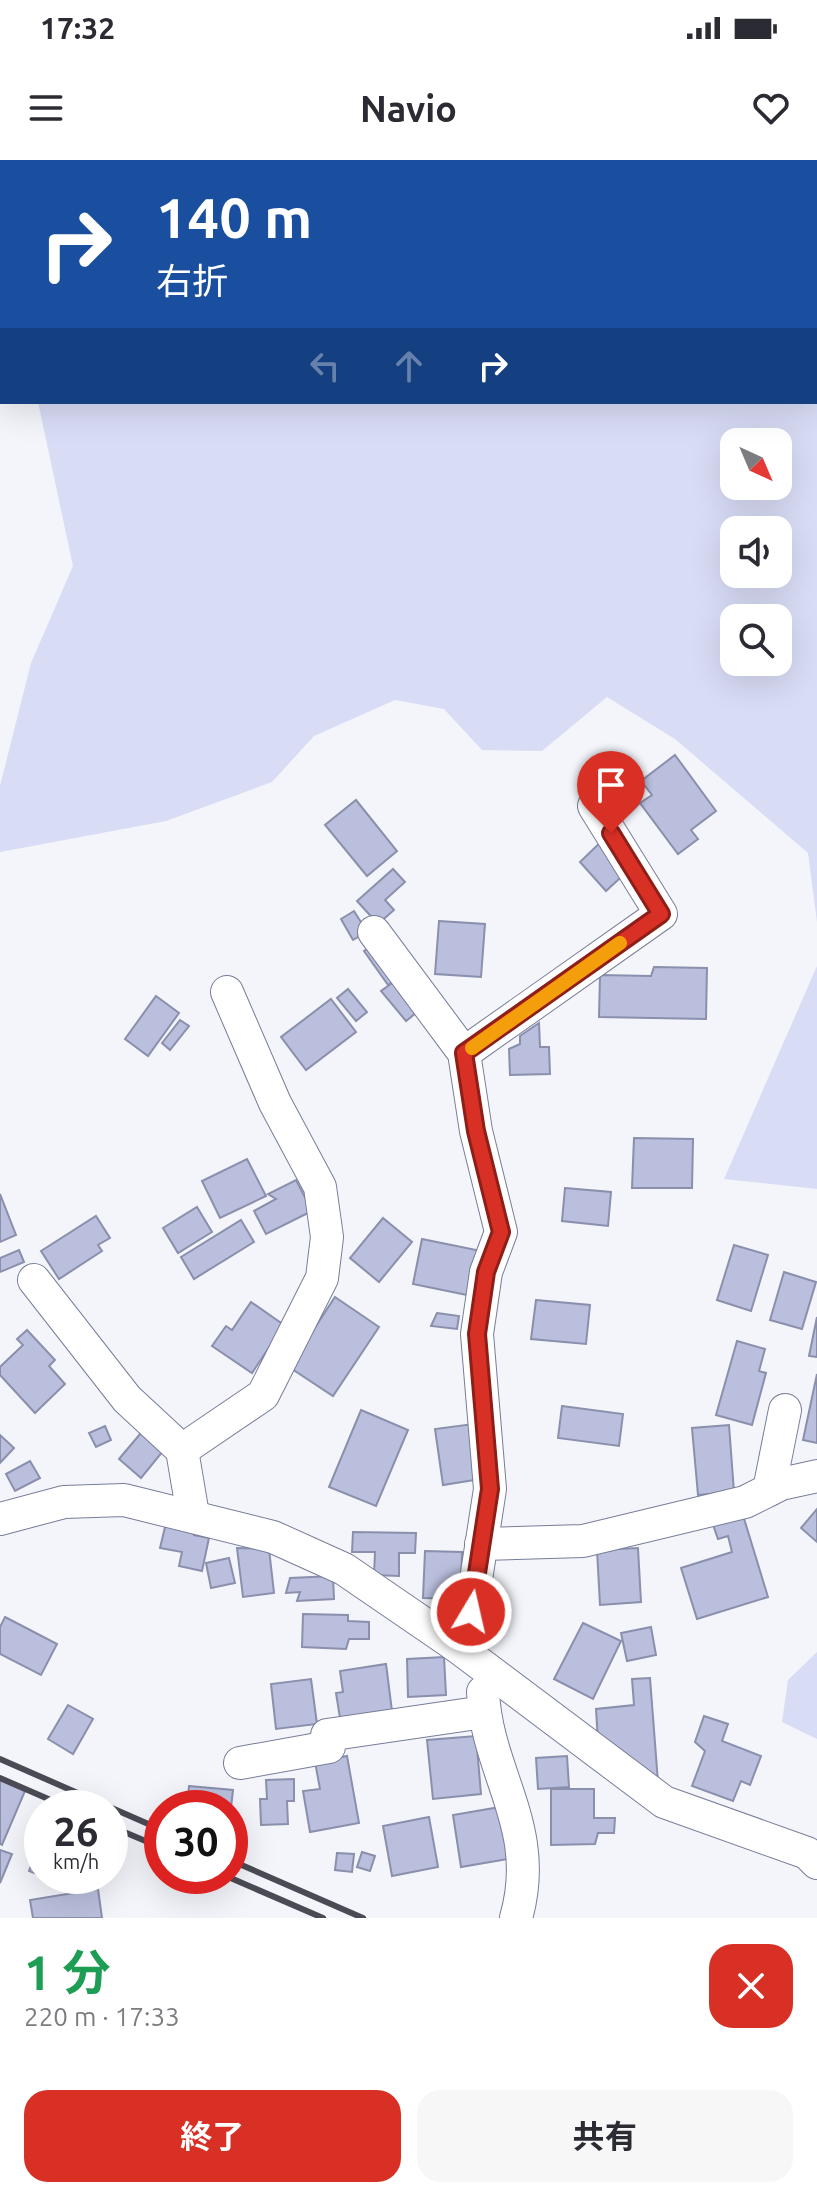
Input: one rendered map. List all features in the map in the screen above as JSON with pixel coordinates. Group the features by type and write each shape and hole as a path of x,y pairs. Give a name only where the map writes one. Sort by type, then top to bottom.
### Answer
{"street":[{"path":"464,1053 661,914 594,806"},
{"path":"374,932 464,1053 476,1131 501,1232 486,1272 477,1334 490,1489 471,1612 455,1645"},
{"path":"182,1450 263,1395 322,1278 327,1237 320,1187 275,1103 227,992"},
{"path":"34,1280 127,1399 182,1450 193,1515"},
{"path":"769,1490 785,1410"},
{"path":"481,1544 583,1541 745,1502 769,1490 817,1476"},
{"path":"0,1519 64,1502 124,1500 273,1537 344,1569 455,1645 664,1802 814,1855"},
{"path":"482,1665 484,1712 519,1823 525,1863 516,1918"},
{"path":"240,1763 329,1747 327,1735 484,1712"}],"shaded area":[{"path":"38,404 817,404 817,922 808,853 675,739 607,697 542,751 482,750 444,709 395,700 314,736 272,782 166,821 0,852 0,786 31,663 73,566"},
{"path":"817,966 817,1189 724,1179"},
{"path":"817,1652 817,1739 782,1722 788,1680"}],"building":[{"path":"675,755 716,811 691,830 698,839 678,854 640,803 652,795 641,781"},
{"path":"624,785 640,803 628,814 612,797"},
{"path":"356,800 397,851 367,876 325,825"},
{"path":"606,837 633,866 606,891 580,862"},
{"path":"393,869 405,882 385,900 394,910 378,924 357,901"},
{"path":"354,911 367,932 353,940 341,919"},
{"path":"439,921 485,924 481,977 435,974"},
{"path":"379,941 402,976 388,985 364,951"},
{"path":"654,967 707,968 706,1019 599,1017 600,975 651,976"},
{"path":"402,976 436,997 406,1021 381,991"},
{"path":"348,989 367,1012 356,1021 337,998"},
{"path":"156,996 179,1013 148,1056 125,1039"},
{"path":"331,999 356,1032 306,1070 281,1037"},
{"path":"180,1020 189,1026 170,1050 162,1043"},
{"path":"539,1023 540,1047 549,1047 550,1074 510,1075 509,1049 520,1044 520,1036"},
{"path":"634,1138 693,1139 692,1188 632,1188"},
{"path":"247,1159 266,1196 220,1218 202,1181"},
{"path":"296,1180 312,1211 266,1234 254,1211 276,1199 268,1194"},
{"path":"565,1188 611,1192 608,1226 562,1221"},
{"path":"0,1194 16,1235 0,1242"},
{"path":"197,1207 212,1232 178,1253 163,1228"},
{"path":"96,1216 110,1238 98,1245 102,1251 59,1279 41,1251"},
{"path":"383,1218 412,1242 379,1282 350,1258"},
{"path":"241,1220 254,1242 194,1279 181,1257"},
{"path":"422,1239 481,1251 472,1296 413,1284"},
{"path":"734,1245 768,1255 751,1311 717,1300"},
{"path":"19,1250 24,1262 0,1272 0,1258"},
{"path":"784,1272 816,1282 802,1329 770,1320"},
{"path":"335,1297 379,1327 333,1396 289,1367"},
{"path":"536,1300 590,1305 586,1344 531,1339"},
{"path":"251,1302 284,1325 252,1373 212,1346 226,1326 232,1330"},
{"path":"437,1313 459,1316 457,1329 431,1326"},
{"path":"817,1317 817,1357 809,1356"},
{"path":"27,1330 55,1360 49,1366 65,1384 35,1413 0,1375 0,1367 23,1345 17,1339"},
{"path":"737,1341 765,1349 759,1371 766,1373 752,1425 716,1415"},
{"path":"817,1374 817,1443 803,1440"},
{"path":"562,1406 623,1414 619,1446 558,1438"},
{"path":"361,1410 408,1430 376,1506 329,1487"},
{"path":"473,1424 481,1479 443,1485 435,1429"},
{"path":"729,1425 734,1492 698,1495 692,1428"},
{"path":"105,1426 111,1440 96,1447 89,1433"},
{"path":"146,1427 168,1445 141,1478 119,1459"},
{"path":"0,1435 14,1448 0,1463"},
{"path":"30,1461 40,1478 15,1491 6,1474"},
{"path":"817,1509 817,1542 801,1528"},
{"path":"742,1512 768,1597 697,1619 681,1568 732,1552 728,1536 718,1539 712,1522"},
{"path":"166,1523 191,1528 194,1535 209,1538 202,1571 179,1566 182,1552 160,1548"},
{"path":"353,1532 416,1533 415,1553 399,1553 399,1576 374,1575 375,1552 352,1552"},
{"path":"237,1548 269,1549 274,1593 243,1597"},
{"path":"638,1548 641,1602 600,1605 597,1550"},
{"path":"425,1551 462,1552 461,1599 423,1598"},
{"path":"229,1558 235,1583 211,1588 206,1563"},
{"path":"333,1576 334,1599 297,1601 300,1592 286,1593 290,1578"},
{"path":"303,1614 348,1615 348,1621 369,1622 369,1639 349,1639 346,1649 302,1647"},
{"path":"5,1617 57,1644 41,1675 0,1654 0,1627"},
{"path":"583,1623 621,1641 593,1699 554,1679"},
{"path":"651,1627 656,1655 627,1661 621,1633"},
{"path":"444,1657 446,1695 408,1697 407,1659"},
{"path":"386,1664 392,1711 340,1718 336,1693 343,1692 340,1671"},
{"path":"650,1678 658,1782 598,1741 596,1709 634,1705 632,1679"},
{"path":"311,1679 317,1724 276,1729 271,1684"},
{"path":"68,1705 93,1719 73,1754 48,1739"},
{"path":"704,1716 728,1724 722,1741 761,1756 750,1785 741,1781 733,1801 692,1786 705,1751 695,1742"},
{"path":"476,1736 481,1794 433,1799 427,1740"},
{"path":"347,1756 359,1823 310,1832 303,1791 320,1789 315,1762"},
{"path":"567,1756 569,1787 538,1789 536,1758"},
{"path":"294,1779 294,1801 287,1801 288,1824 261,1825 260,1799 267,1799 266,1780"},
{"path":"0,1780 24,1791 24,1793 0,1844"},
{"path":"189,1786 233,1790 189,1790"},
{"path":"551,1789 594,1789 594,1818 615,1818 614,1833 598,1833 595,1844 551,1845"},
{"path":"500,1807 508,1859 461,1867 453,1815"},
{"path":"429,1817 438,1867 392,1876 383,1826"},
{"path":"0,1850 12,1854 0,1883"},
{"path":"362,1852 375,1856 370,1871 357,1867"},
{"path":"337,1853 354,1854 352,1872 335,1870"},
{"path":"67,1894 99,1894 102,1918 33,1918 30,1900"}],"railway":[{"path":"0,1759 144,1822"},
{"path":"0,1778 28,1790"},
{"path":"128,1834 144,1840"},
{"path":"248,1868 363,1918"},
{"path":"248,1886 323,1918"}],"slow traffic":[{"path":"472,1048 620,943"}],"route":[{"path":"471,1612 490,1489 477,1334 486,1272 501,1232 476,1131 464,1053 661,914 611,833"}]}
